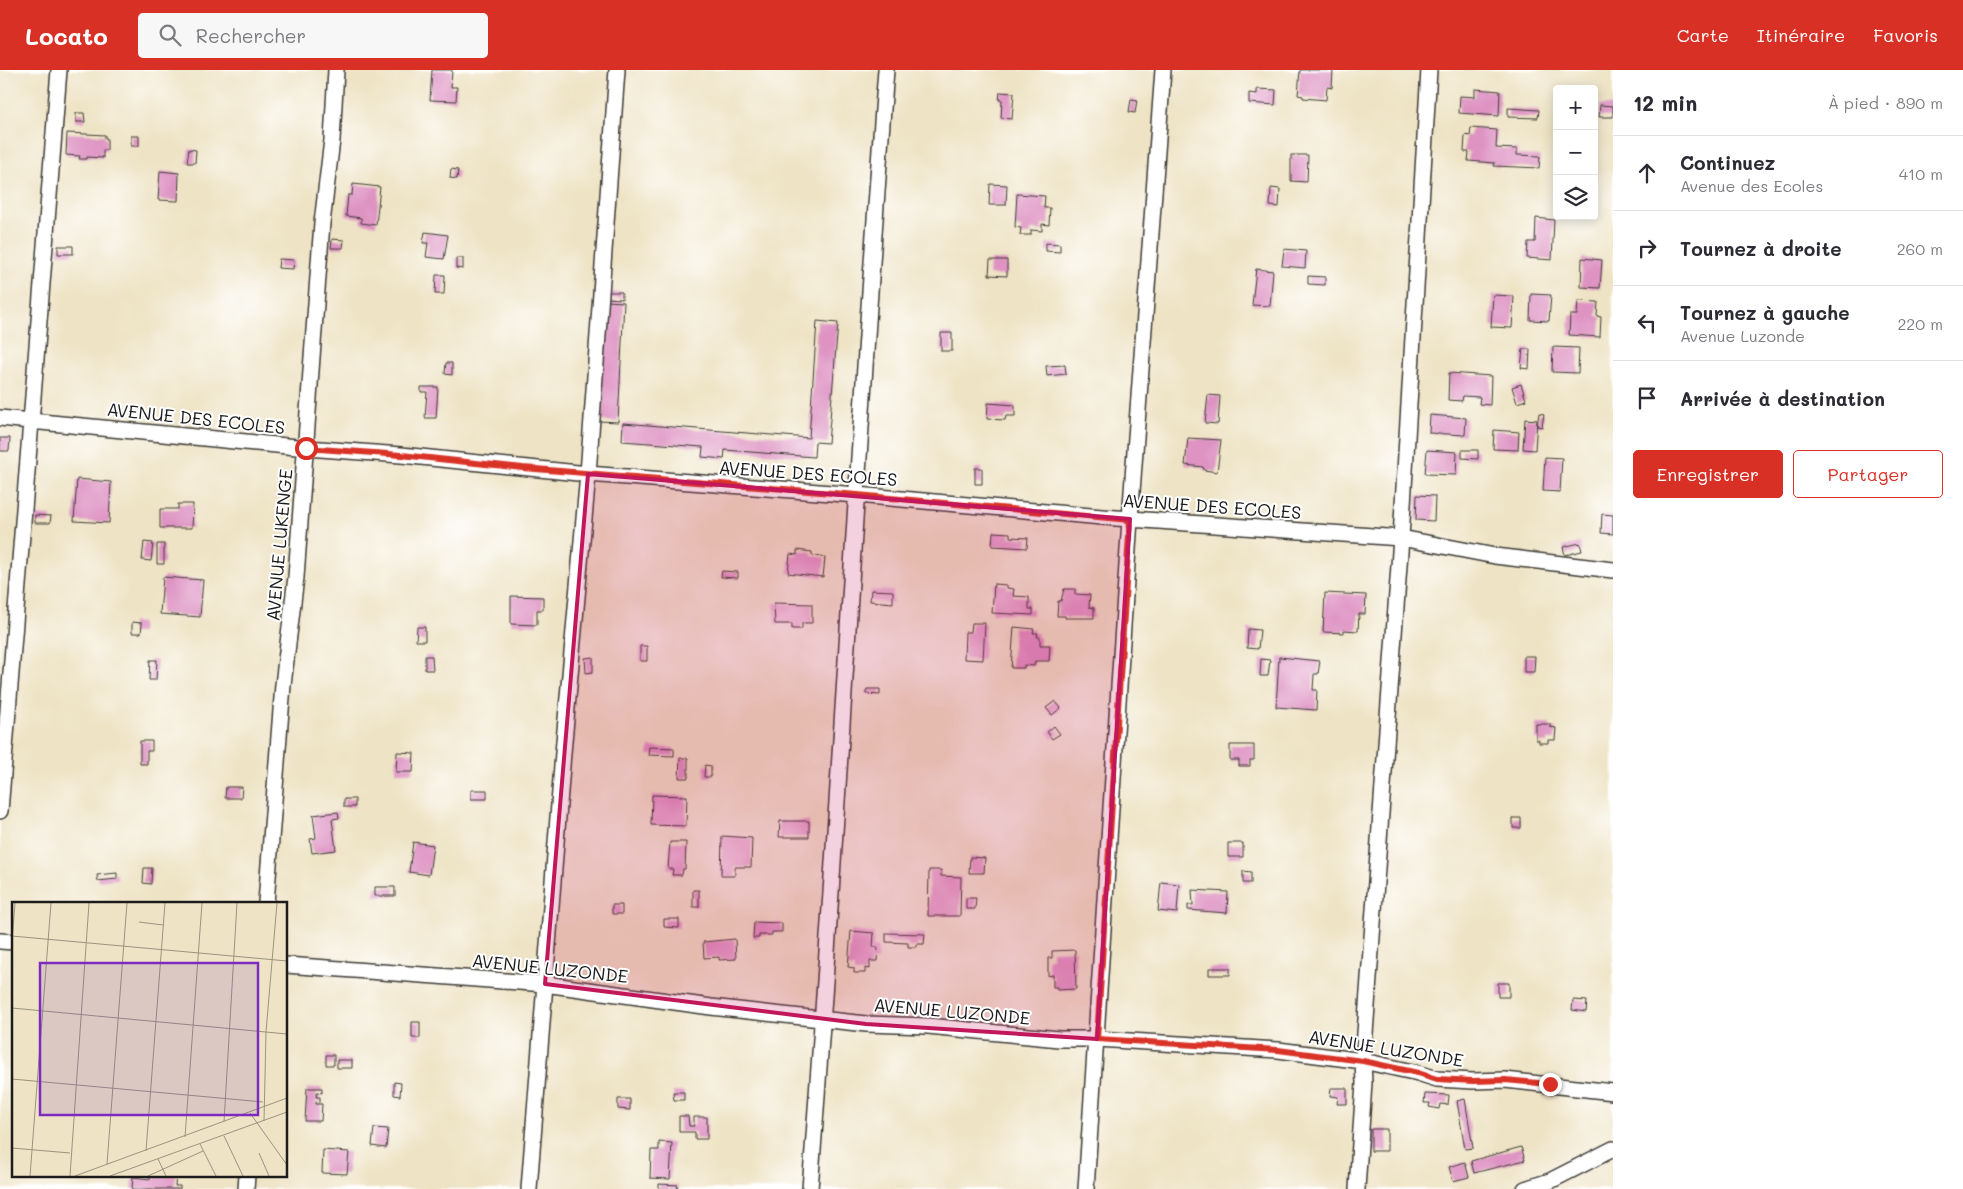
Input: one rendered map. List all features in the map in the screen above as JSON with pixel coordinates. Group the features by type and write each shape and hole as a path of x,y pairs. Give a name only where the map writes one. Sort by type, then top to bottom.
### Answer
{"street":[{"path":"0,811 59,70"},
{"name":"AVENUE LUKENGE","path":"266,902 283,694 296,577 322,223 332,140 336,70"},
{"path":"529,1189 563,753 588,474 617,70"},
{"path":"810,1189 824,1018 871,274 886,70"},
{"path":"1086,1189 1130,520 1163,70"},
{"path":"1357,1189 1364,1083 1363,1061 1401,538 1429,70"},
{"name":"AVENUE DES ECOLES","path":"0,418 588,474 857,495 1130,520 1401,538 1495,556 1613,570"},
{"name":"AVENUE LUZONDE","path":"288,965 545,984 711,1007 866,1024 928,1026 1058,1039 1097,1039 1278,1050 1363,1061 1437,1079 1505,1080 1613,1092"},
{"path":"1525,1189 1554,1185 1613,1149"},
{"path":"246,1189 247,1176"}],"highlighted area":[{"path":"588,474 1130,519 1097,1039 866,1024 545,984"}],"building":[{"path":"432,70 452,70 451,87 457,87 456,101 430,100"},
{"path":"1300,70 1333,70 1332,88 1327,87 1326,100 1303,98 1303,96 1298,95"},
{"path":"1257,89 1276,90 1275,105 1249,103 1249,93 1257,94"},
{"path":"1475,89 1500,91 1499,116 1459,113 1460,96 1475,97"},
{"path":"1000,92 1014,93 1012,119 1001,118 1002,100 999,100"},
{"path":"1131,99 1137,100 1135,113 1129,112"},
{"path":"1600,105 1613,106 1613,117 1599,117"},
{"path":"1508,108 1539,110 1538,118 1508,117"},
{"path":"76,113 84,113 85,122 76,122"},
{"path":"1471,128 1497,130 1496,148 1517,149 1517,155 1540,156 1539,168 1494,166 1495,163 1468,161 1469,152 1464,152 1465,135 1470,136"},
{"path":"67,133 105,135 105,138 107,138 107,150 103,150 103,158 87,157 87,159 79,159 80,156 66,155"},
{"path":"131,136 139,136 139,146 131,146"},
{"path":"189,149 196,150 195,163 187,163"},
{"path":"1291,155 1308,155 1307,182 1291,181"},
{"path":"451,169 458,170 457,179 450,178"},
{"path":"160,171 179,173 178,201 158,200"},
{"path":"353,184 380,187 376,225 361,223 361,218 346,216 348,195 352,195"},
{"path":"990,184 1007,185 1006,205 989,205"},
{"path":"1271,188 1280,189 1279,207 1270,206"},
{"path":"1017,194 1045,196 1044,208 1050,208 1049,225 1042,224 1042,231 1031,230 1031,235 1020,235 1021,228 1015,227"},
{"path":"1536,218 1554,220 1552,260 1527,258 1528,242 1535,242"},
{"path":"425,232 448,235 444,259 426,257 428,243 423,243"},
{"path":"332,239 344,240 343,248 331,248"},
{"path":"1046,243 1060,244 1060,252 1046,251"},
{"path":"58,246 73,246 73,254 58,254"},
{"path":"1284,249 1306,251 1305,268 1282,266"},
{"path":"456,258 463,258 463,269 456,268"},
{"path":"1582,258 1602,260 1600,288 1581,287"},
{"path":"279,259 294,260 293,269 278,268"},
{"path":"990,260 1007,260 1007,276 989,275"},
{"path":"1256,269 1273,271 1270,306 1252,305"},
{"path":"436,275 445,275 444,294 435,294"},
{"path":"1308,276 1325,277 1325,285 1308,284"},
{"path":"607,292 622,292 622,299 606,298"},
{"path":"1531,294 1551,295 1549,321 1530,320"},
{"path":"1493,295 1514,296 1512,328 1491,327"},
{"path":"606,301 624,302 618,422 599,421"},
{"path":"1578,301 1598,302 1597,316 1601,317 1600,337 1569,335 1570,315 1577,315"},
{"path":"817,321 838,323 828,443 815,442 814,457 725,450 724,459 702,457 703,447 622,441 623,423 809,438"},
{"path":"941,333 952,333 952,351 941,351"},
{"path":"1553,347 1579,348 1578,373 1552,372"},
{"path":"1523,349 1530,349 1529,369 1521,368"},
{"path":"446,363 452,363 452,375 445,374"},
{"path":"1065,365 1066,374 1047,376 1046,366"},
{"path":"1449,373 1491,376 1490,405 1479,404 1480,397 1463,396 1462,401 1448,400"},
{"path":"1521,384 1526,400 1517,403 1512,387"},
{"path":"421,387 438,387 436,418 425,418 427,392 421,392"},
{"path":"1208,395 1220,396 1218,424 1205,423"},
{"path":"988,403 1015,405 1015,416 1006,416 1005,420 987,419"},
{"path":"1539,413 1544,414 1542,427 1537,426"},
{"path":"1430,415 1466,418 1465,435 1429,433"},
{"path":"1525,419 1537,420 1535,450 1523,449"},
{"path":"1494,430 1519,432 1518,450 1493,449"},
{"path":"0,438 10,438 9,451 0,451"},
{"path":"1188,438 1221,440 1217,472 1204,470 1203,467 1185,465"},
{"path":"1427,450 1457,452 1456,475 1425,474"},
{"path":"1462,450 1478,450 1478,459 1462,458"},
{"path":"1545,457 1562,458 1560,492 1543,491"},
{"path":"975,468 982,468 982,484 975,484"},
{"path":"77,479 111,482 109,523 74,521"},
{"path":"1417,495 1435,496 1434,521 1416,520"},
{"path":"178,504 193,504 192,528 160,528 160,509 178,509"},
{"path":"1602,514 1613,515 1613,534 1601,533"},
{"path":"35,515 51,516 50,523 35,523"},
{"path":"993,532 1010,533 1010,537 1028,538 1027,548 992,546"},
{"path":"144,542 153,543 151,561 142,560"},
{"path":"1580,543 1582,551 1565,555 1563,547"},
{"path":"157,544 164,544 164,564 157,564"},
{"path":"797,550 812,552 812,555 825,558 823,577 788,573 790,554 797,555"},
{"path":"722,571 738,572 738,578 721,577"},
{"path":"163,577 203,580 200,617 160,614"},
{"path":"994,584 1007,585 1007,588 1014,589 1013,596 1029,597 1029,609 1033,609 1033,615 992,613"},
{"path":"1064,589 1075,589 1075,594 1090,595 1089,607 1094,608 1094,618 1065,618 1065,616 1057,616 1058,601 1061,601"},
{"path":"871,590 893,591 893,603 870,601"},
{"path":"1325,593 1366,595 1365,614 1359,614 1358,631 1344,630 1344,633 1323,632"},
{"path":"511,596 543,597 543,610 537,610 537,625 511,624"},
{"path":"774,603 812,604 812,623 802,623 802,629 792,629 792,624 775,624"},
{"path":"132,622 142,623 141,633 132,633"},
{"path":"972,623 985,623 983,660 964,659 965,632 971,632"},
{"path":"417,627 425,627 425,641 416,641"},
{"path":"1014,627 1034,629 1033,633 1038,633 1037,637 1040,637 1040,645 1050,645 1049,661 1035,661 1034,666 1024,665 1024,668 1011,668"},
{"path":"1248,629 1260,630 1258,649 1247,648"},
{"path":"640,646 647,646 647,661 640,661"},
{"path":"425,656 432,656 433,670 425,670"},
{"path":"1524,656 1535,656 1534,672 1524,672"},
{"path":"593,657 593,672 586,673 585,658"},
{"path":"1279,657 1320,661 1318,674 1314,674 1313,690 1317,690 1316,710 1276,707"},
{"path":"1261,659 1270,660 1268,676 1260,676"},
{"path":"150,660 157,660 156,680 149,680"},
{"path":"867,689 880,689 880,695 866,694"},
{"path":"1055,701 1061,708 1052,715 1046,708"},
{"path":"1536,724 1550,724 1550,727 1556,728 1555,740 1548,740 1548,743 1539,743 1539,740 1536,740"},
{"path":"1054,726 1060,734 1052,739 1047,732"},
{"path":"140,741 152,741 152,751 147,751 147,764 140,764"},
{"path":"1230,745 1254,745 1254,760 1250,760 1250,766 1239,766 1239,760 1230,760"},
{"path":"649,747 674,748 674,756 648,755"},
{"path":"397,752 414,753 413,772 396,772"},
{"path":"680,758 688,758 688,778 679,778"},
{"path":"705,765 711,766 711,777 704,777"},
{"path":"226,787 242,787 241,798 225,798"},
{"path":"471,790 487,790 487,799 471,799"},
{"path":"652,795 687,796 686,826 651,825"},
{"path":"344,799 355,799 355,807 344,807"},
{"path":"338,812 339,818 332,819 336,850 312,853 310,839 316,838 313,815"},
{"path":"1513,818 1521,818 1521,828 1513,828"},
{"path":"780,821 809,821 809,837 779,837"},
{"path":"722,836 752,838 751,867 735,867 735,876 721,876"},
{"path":"413,842 433,845 429,875 409,872"},
{"path":"670,842 686,842 685,869 683,869 682,875 672,875 673,869 668,869"},
{"path":"1228,843 1243,843 1243,857 1228,857"},
{"path":"970,857 985,858 984,873 969,873"},
{"path":"144,868 152,868 151,884 143,883"},
{"path":"929,870 941,870 941,876 961,877 960,916 928,916"},
{"path":"1243,871 1251,872 1251,883 1243,883"},
{"path":"117,873 117,879 98,881 97,875"},
{"path":"1161,882 1179,884 1177,913 1158,911"},
{"path":"375,887 395,887 395,896 375,896"},
{"path":"693,890 699,890 699,907 693,907"},
{"path":"1192,890 1228,892 1227,913 1188,910 1188,905 1193,905"},
{"path":"966,898 976,898 975,909 966,909"},
{"path":"612,905 622,905 622,914 612,914"},
{"path":"664,919 679,919 679,928 664,927"},
{"path":"754,922 782,923 782,932 772,932 772,935 759,935 759,938 753,938"},
{"path":"851,931 874,933 873,947 878,947 877,961 870,961 870,969 865,968 865,973 854,973 854,968 848,967"},
{"path":"886,933 925,934 924,944 917,944 917,947 908,947 908,943 886,942"},
{"path":"735,939 736,959 719,960 719,957 704,958 703,942"},
{"path":"1075,950 1076,989 1057,990 1057,987 1053,987 1053,975 1048,976 1048,958 1052,958 1052,951"},
{"path":"1209,968 1230,968 1230,975 1209,975"},
{"path":"1498,983 1509,983 1509,997 1498,997"},
{"path":"1573,1000 1587,1001 1586,1012 1572,1010"},
{"path":"412,1022 420,1022 420,1038 412,1038"},
{"path":"326,1055 334,1055 334,1065 326,1065"},
{"path":"337,1060 352,1060 352,1068 337,1068"},
{"path":"394,1082 401,1083 400,1096 394,1095"},
{"path":"307,1088 322,1088 322,1093 317,1092 316,1097 320,1097 320,1102 316,1101 316,1104 322,1104 321,1121 305,1121"},
{"path":"1331,1088 1347,1088 1347,1104 1337,1104 1338,1097 1330,1096"},
{"path":"673,1092 684,1092 684,1100 674,1100"},
{"path":"1425,1094 1449,1095 1448,1105 1440,1104 1439,1109 1429,1107 1430,1103 1424,1103"},
{"path":"618,1099 630,1099 630,1110 618,1109"},
{"path":"1465,1099 1473,1148 1465,1149 1457,1101"},
{"path":"679,1116 688,1116 689,1126 694,1126 694,1117 707,1117 707,1139 695,1139 695,1132 679,1132"},
{"path":"374,1128 388,1129 386,1148 372,1146"},
{"path":"1371,1129 1387,1129 1387,1151 1371,1151"},
{"path":"659,1142 672,1143 670,1179 650,1178 651,1150 659,1150"},
{"path":"1521,1147 1525,1160 1474,1173 1471,1161"},
{"path":"323,1150 349,1152 347,1174 322,1173"},
{"path":"1465,1162 1469,1177 1453,1181 1449,1167"},
{"path":"150,1176 176,1176 175,1186 180,1186 180,1189 132,1189 133,1177 150,1179"},
{"path":"659,1184 678,1185 677,1189 659,1189"}],"route":[{"path":"306,448 1130,520 1097,1039 1278,1050 1363,1061 1437,1079 1505,1080 1550,1084"}]}
